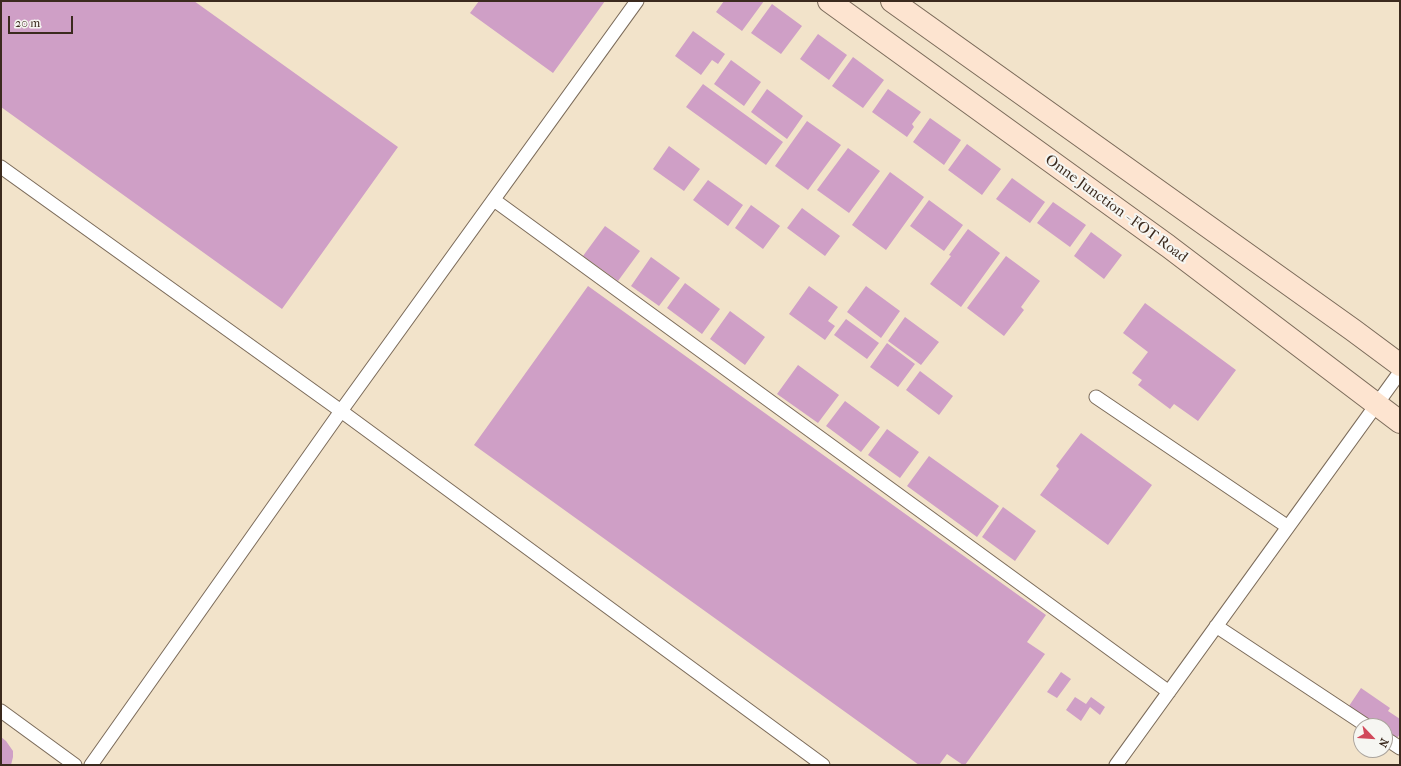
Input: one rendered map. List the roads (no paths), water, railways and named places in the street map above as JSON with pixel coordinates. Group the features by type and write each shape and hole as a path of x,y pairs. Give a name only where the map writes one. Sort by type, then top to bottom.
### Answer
{"street":[{"name":"Onne Junction - FOT Road","path":"829,1 1162,242 1400,422"},
{"path":"892,1 1400,365"}],"lane":[{"path":"91,765 341,411 637,1"},
{"path":"1,167 341,411 823,765"},
{"path":"494,200 1169,692"},
{"path":"1116,765 1400,372"},
{"path":"1096,398 1288,527"},
{"path":"1216,626 1355,718"},
{"path":"1,711 75,765"}]}
